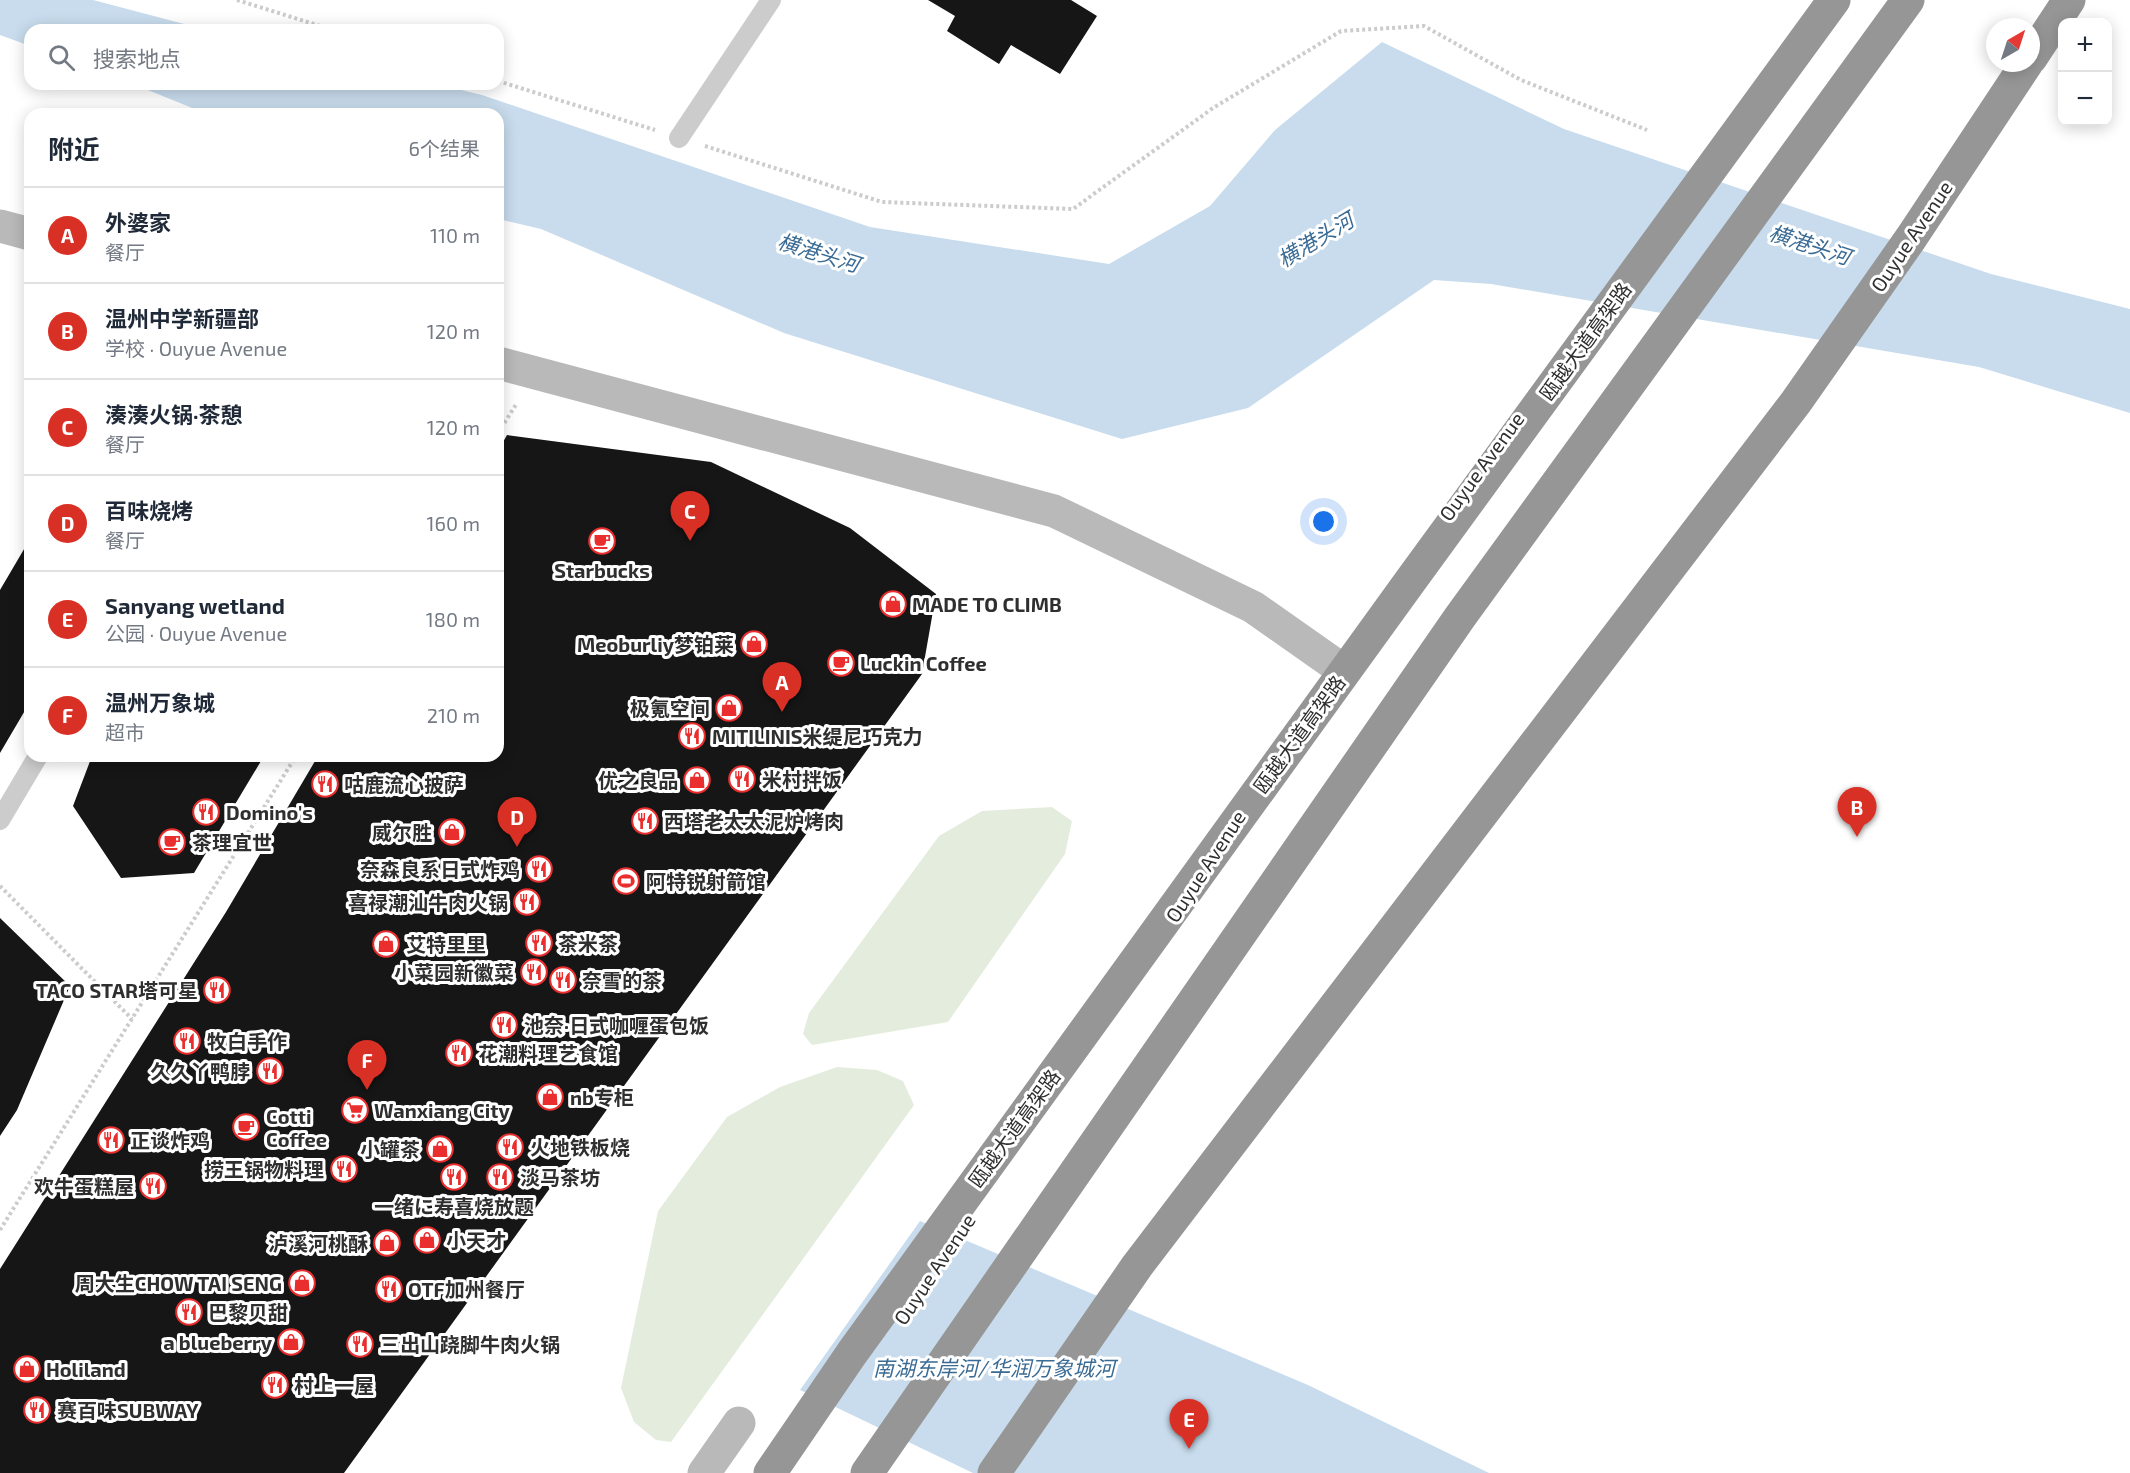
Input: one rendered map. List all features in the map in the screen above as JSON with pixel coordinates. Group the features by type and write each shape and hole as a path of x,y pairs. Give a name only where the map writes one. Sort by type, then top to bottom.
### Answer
{"highway":[{"name":"Ouyue Avenue","path":"803,1461 989,1190 1337,666 1594,309 1811,0"},
{"name":"瓯越大道高架路","path":"770,1473 852,1353 1278,763 1834,0"},
{"path":"867,1473 1460,617 1908,0"},
{"path":"2040,44 2069,0"},
{"name":"Ouyue Avenue","path":"994,1473 1137,1266 1797,402 1911,238 2021,72"}],"street":[{"path":"0,226 24,232"},
{"path":"504,365 1054,511 1253,607 1337,666"},
{"path":"704,1473 739,1423"}],"lane":[{"path":"679,138 771,0"},
{"path":"0,820 34,762"}],"path":[{"path":"237,0 314,24"},
{"path":"504,83 882,202 1073,209 1213,108 1341,31 1424,26 1521,80 1647,129"},
{"path":"0,1230 292,762"},
{"path":"0,886 132,1019"}],"green space":[{"path":"1052,807 1072,821 1065,854 948,1022 812,1045 803,1034 809,1013 939,836 982,811"},
{"path":"837,1067 877,1070 903,1081 914,1105 671,1442 656,1440 634,1422 621,1388 658,1211 727,1117 780,1087"}],"water":[{"path":"0,0 93,0 184,24 24,24 24,44 0,35"},
{"name":"横港头河","path":"1382,42 1564,129 1991,274 2130,309 2130,413 1979,367 1491,284 1434,280 1248,408 1122,439 784,333 541,229 504,220 504,108 192,108 148,90 461,90 482,95 870,227 1109,264 1210,206 1275,130"},
{"name":"南湖东岸河/华润万象城河","path":"920,1221 1308,1385 1489,1473 973,1473 800,1390"}],"building":[{"path":"928,0 1071,0 1097,16 1060,74 1011,45 999,64 947,31 955,16"},
{"path":"507,435 711,462 850,528 936,594 922,674 344,1473 0,1473 0,1269 226,912 314,762 504,762 504,440"},
{"path":"24,549 24,712 0,753 0,590"},
{"path":"90,762 260,762 194,873 121,878 73,806"},
{"path":"0,918 70,986 17,1110 0,1136"}],"place":[{"name":"Starbucks","path":"602,541"},
{"name":"湊湊火锅·茶憩","path":"690,541"},
{"name":"MADE TO CLIMB","path":"893,604"},
{"name":"Meoburliy梦铂莱","path":"754,644"},
{"name":"Luckin Coffee","path":"841,663"},
{"name":"极氪空间","path":"729,708"},
{"name":"外婆家","path":"782,712"},
{"name":"MITILINIS米缇尼巧克力","path":"692,736"},
{"name":"米村拌饭","path":"742,779"},
{"name":"优之良品","path":"697,780"},
{"name":"咕鹿流心披萨","path":"325,784"},
{"name":"Domino's","path":"206,812"},
{"name":"西塔老太太泥炉烤肉","path":"645,821"},
{"name":"威尔胜","path":"452,832"},
{"name":"温州中学新疆部","path":"1857,837"},
{"name":"茶理宜世","path":"172,842"},
{"name":"百味烧烤","path":"517,847"},
{"name":"奈森良系日式炸鸡","path":"539,869"},
{"name":"阿特锐射箭馆","path":"626,881"},
{"name":"喜禄潮汕牛肉火锅","path":"527,902"},
{"name":"茶米茶","path":"539,943"},
{"name":"艾特里里","path":"386,944"},
{"name":"小菜园新徽菜","path":"534,972"},
{"name":"奈雪的茶","path":"563,980"},
{"name":"TACO STAR塔可星","path":"217,990"},
{"name":"池奈·日式咖喱蛋包饭","path":"504,1025"},
{"name":"牧白手作","path":"187,1041"},
{"name":"花潮料理艺食馆","path":"459,1053"},
{"name":"久久丫鸭脖","path":"270,1071"},
{"name":"温州万象城","path":"367,1090"},
{"name":"nb专柜","path":"550,1097"},
{"name":"Wanxiang City","path":"355,1110"},
{"name":"Cotti Coffee","path":"246,1127"},
{"name":"正谈炸鸡","path":"111,1140"},
{"name":"火地铁板烧","path":"510,1147"},
{"name":"小罐茶","path":"440,1149"},
{"name":"捞王锅物料理","path":"344,1169"},
{"name":"一绪に寿喜烧放题","path":"454,1177"},
{"name":"淡马茶坊","path":"500,1177"},
{"name":"欢牛蛋糕屋","path":"153,1186"},
{"name":"小天才","path":"427,1240"},
{"name":"泸溪河桃酥","path":"387,1243"},
{"name":"周大生CHOW TAI SENG","path":"302,1283"},
{"name":"OTF加州餐厅","path":"389,1289"},
{"name":"巴黎贝甜","path":"189,1312"},
{"name":"a blueberry","path":"291,1342"},
{"name":"三出山跷脚牛肉火锅","path":"360,1344"},
{"name":"Holiland","path":"27,1369"},
{"name":"村上一屋","path":"275,1385"},
{"name":"赛百味SUBWAY","path":"37,1410"},
{"name":"Sanyang wetland","path":"1189,1449"}]}
